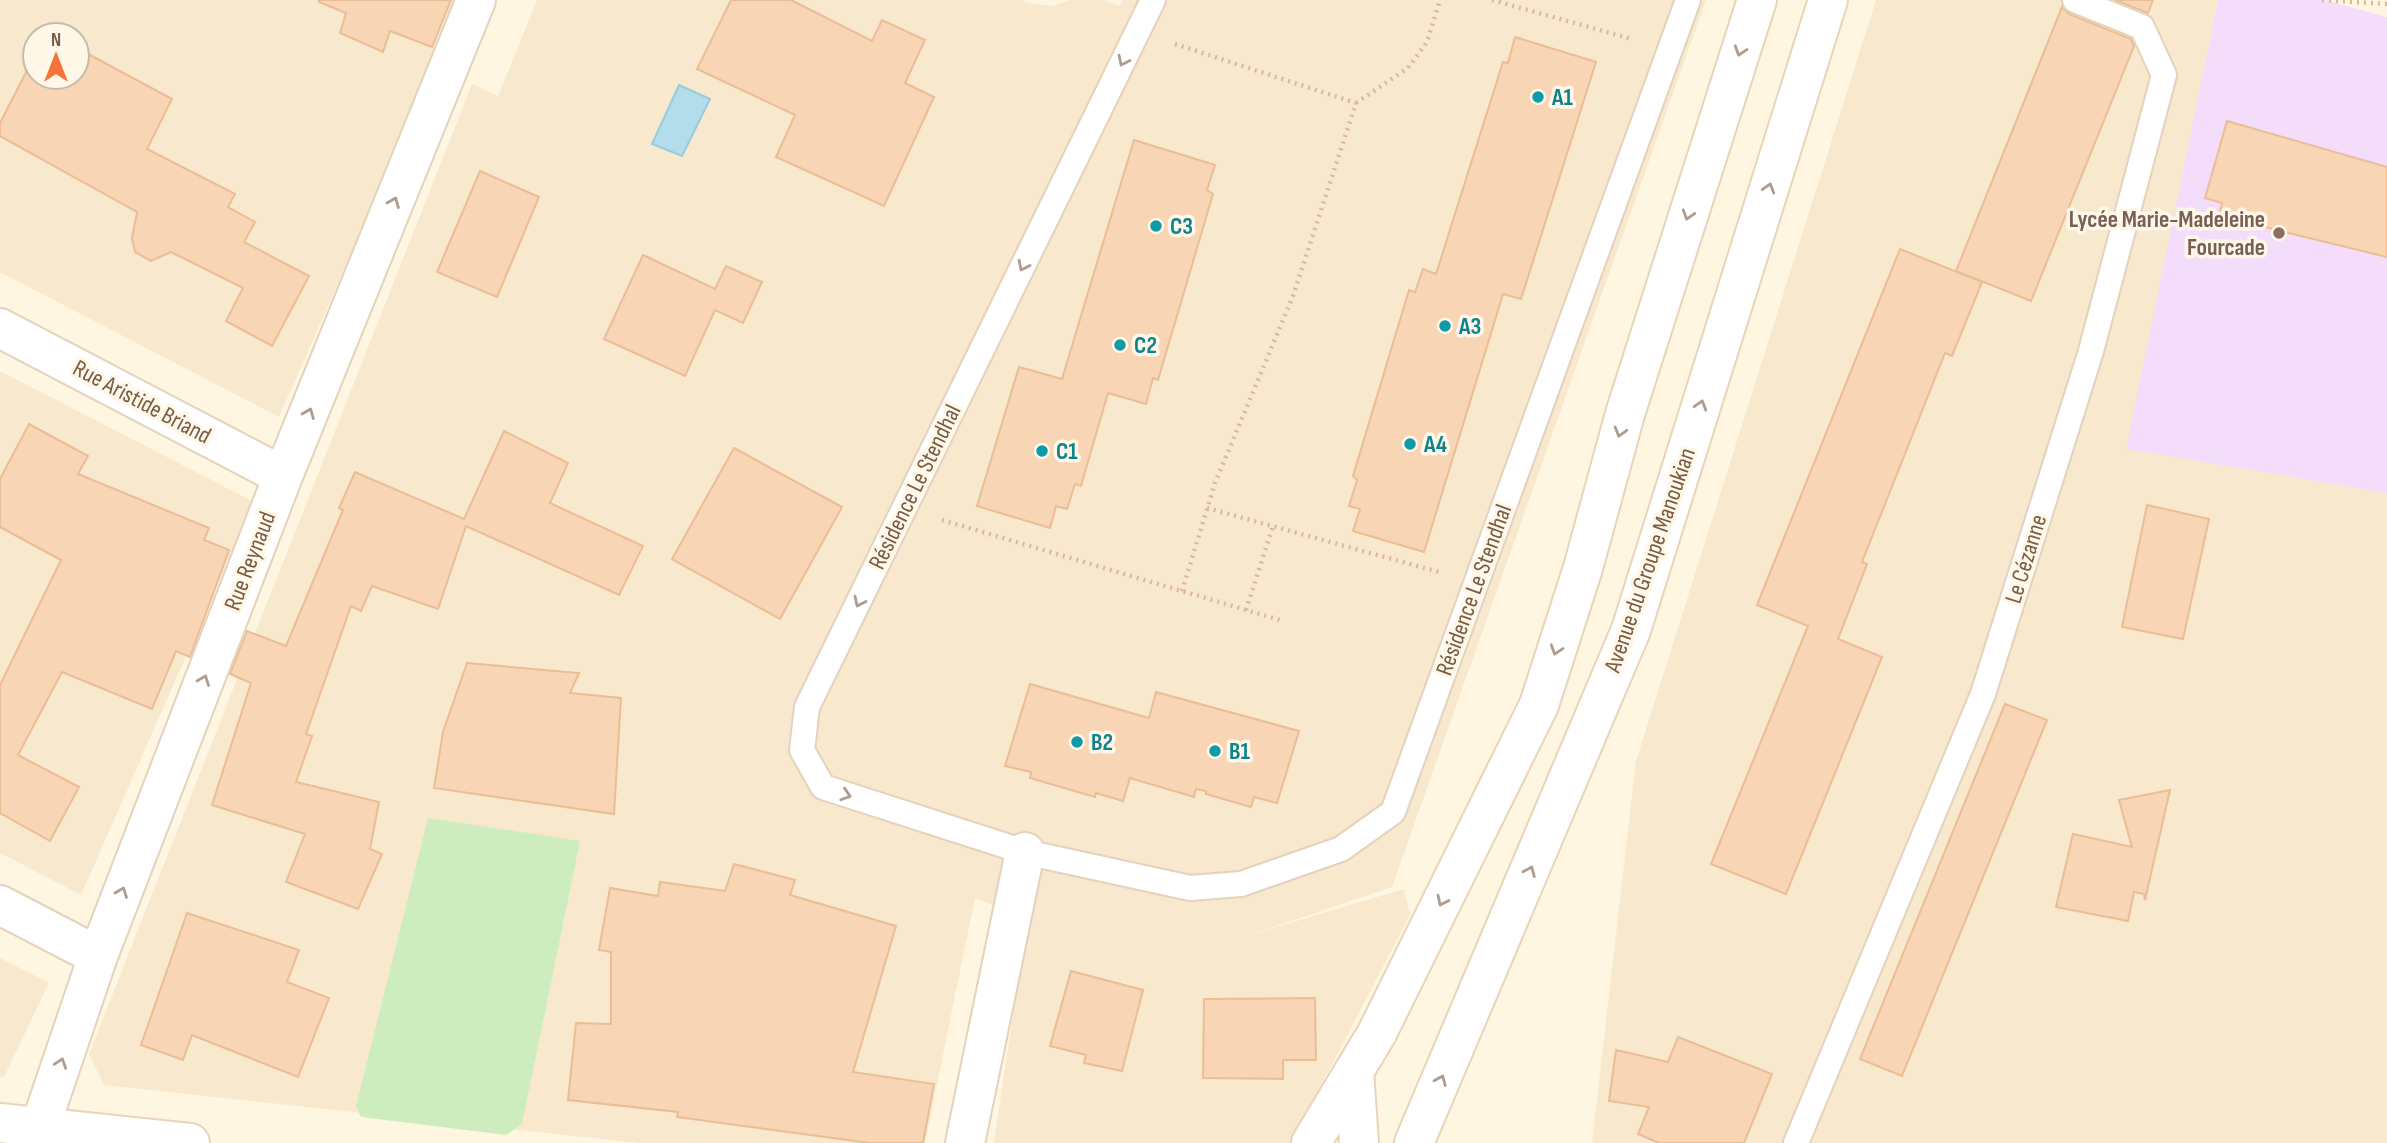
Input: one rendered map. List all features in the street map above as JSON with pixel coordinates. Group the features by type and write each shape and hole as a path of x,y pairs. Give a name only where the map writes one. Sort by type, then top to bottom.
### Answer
{"main road":[{"name":"Rue Reynaud","path":"40,1128 97,956 283,477 476,0"},
{"path":"1311,1143 1377,1033 1539,705 1583,568 1625,414 1757,0"},
{"name":"Avenue du Groupe Manoukian","path":"1414,1143 1631,630 1828,0"},
{"name":"Rue Aristide Briand","path":"0,328 283,477"},
{"path":"965,1143 1025,852"},
{"path":"0,905 97,956"},
{"path":"1354,1071 1359,1143"},
{"path":"0,1124 190,1143"}],"lane":[{"name":"Résidence Le Stendhal","path":"1153,0 807,707 802,750 823,787 1025,852 1190,888 1241,884 1342,849 1393,812 1688,0"},
{"name":"Le Cézanne","path":"1796,1143 1983,694 2091,351 2164,75 2142,27 2076,0"}],"path":[{"path":"1182,591 1214,483 1293,296 1356,103 1408,68 1427,42 1440,0"},
{"path":"1492,0 1670,49"},
{"path":"2322,0 2387,4"},
{"path":"1138,32 1356,103"},
{"path":"1207,508 1477,582"},
{"path":"904,509 1280,620"},
{"path":"1246,610 1273,526"}],"shaded area":[{"path":"0,0 463,0 279,417 0,272"},
{"path":"537,0 1021,0 1053,6 1070,0 1103,0 1119,6 1122,0 1706,0 1392,887 1247,936 1404,889 1410,915 1291,1143 994,1143 1027,919 975,898 925,1143 639,1143 104,1085 89,1054 472,84 498,96"},
{"path":"1876,0 2218,0 2127,448 2387,493 2387,1143 1592,1143 1636,761"},
{"name":"Lycée Marie-Madeleine Fourcade","path":"2218,0 2325,0 2387,17 2387,493 2126,449"},
{"path":"0,371 254,502 81,895 0,853"},
{"path":"0,958 49,983 4,1077 0,1077"}],"green space":[{"path":"428,818 580,841 522,1124 506,1135 361,1117 356,1106"}],"water":[{"path":"679,85 710,99 682,156 652,144"}],"building":[{"path":"319,0 451,0 432,47 390,31 383,52 340,33 346,13"},
{"path":"731,0 791,0 872,41 882,20 925,40 905,83 934,97 884,206 776,157 795,115 697,69"},
{"path":"2115,0 2153,0 2148,13"},
{"path":"2062,7 2069,14 2131,39 2134,46 2031,301 1956,271"},
{"path":"1515,37 1596,62 1521,299 1503,294 1424,552 1353,531 1360,509 1349,506 1357,480 1353,476 1409,290 1415,292 1423,269 1436,274 1503,62 1508,63"},
{"path":"91,56 172,99 147,149 235,194 228,207 255,222 244,242 309,276 272,346 226,321 243,288 171,252 151,261 135,252 132,238 137,212 0,136 0,123 21,82 21,91 91,91"},
{"path":"2227,121 2387,167 2387,257 2219,216 2222,203 2205,198"},
{"path":"1134,140 1215,165 1207,190 1213,194 1158,380 1153,378 1146,404 1108,393 1081,486 1075,484 1067,509 1056,506 1050,528 977,506 1019,367 1062,379"},
{"path":"480,171 539,197 497,297 437,272"},
{"path":"1900,249 1982,282 1952,356 1945,353 1862,562 1867,564 1838,639 1882,657 1786,894 1711,864 1808,626 1757,605"},
{"path":"643,255 715,289 726,266 762,282 743,323 715,310 685,376 604,339"},
{"path":"29,424 88,456 78,474 209,528 204,540 229,550 190,657 176,651 152,709 62,672 18,755 79,787 50,841 0,813 0,685 61,560 0,527 0,479"},
{"path":"504,431 568,463 550,503 643,546 619,595 466,526 438,609 372,586 361,611 351,606 306,734 312,736 296,782 379,802 370,849 382,854 358,909 286,882 305,834 212,805 251,683 230,674 247,631 286,646 343,510 339,508 355,472 464,519"},
{"path":"734,448 842,507 780,619 672,559"},
{"path":"2147,505 2209,519 2183,639 2122,627"},
{"path":"467,663 579,673 570,693 621,698 614,814 434,788 443,732"},
{"path":"1030,684 1149,718 1156,692 1299,731 1277,803 1254,797 1251,807 1206,794 1206,791 1196,789 1194,797 1130,778 1123,801 1096,793 1095,797 1030,778 1031,772 1005,766"},
{"path":"2005,704 2047,720 1902,1076 1860,1059"},
{"path":"2170,790 2145,900 2144,894 2134,892 2128,921 2056,907 2073,834 2132,847 2119,800"},
{"path":"734,864 795,880 790,895 896,926 853,1072 934,1084 923,1143 870,1143 677,1117 678,1112 568,1100 576,1023 611,1024 611,952 599,950 610,888 658,896 660,882 725,891"},
{"path":"187,913 299,950 287,982 329,998 298,1077 192,1035 183,1060 141,1045"},
{"path":"1071,971 1143,990 1122,1071 1084,1063 1086,1055 1050,1046"},
{"path":"1315,998 1316,1060 1283,1060 1283,1079 1203,1078 1204,999"},
{"path":"1678,1037 1772,1074 1744,1143 1659,1143 1638,1134 1649,1107 1609,1101 1616,1050 1668,1062"}],"place":[{"name":"A1","path":"1538,97"},
{"name":"C3","path":"1156,226"},
{"name":"Lycée Marie-Madeleine Fourcade","path":"2279,233"},
{"name":"A3","path":"1445,326"},
{"name":"C2","path":"1120,345"},
{"name":"A4","path":"1410,444"},
{"name":"C1","path":"1042,451"},
{"name":"B2","path":"1077,742"},
{"name":"B1","path":"1215,751"}]}
